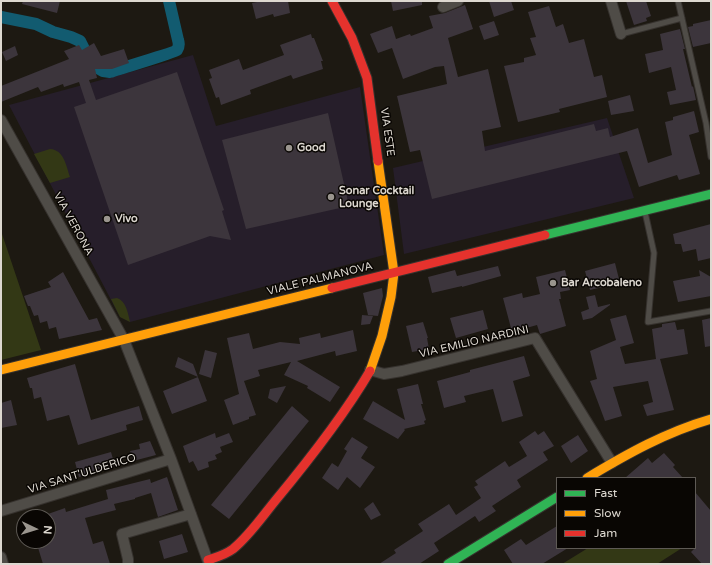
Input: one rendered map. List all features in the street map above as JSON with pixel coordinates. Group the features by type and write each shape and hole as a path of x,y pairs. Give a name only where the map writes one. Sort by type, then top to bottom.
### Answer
{"street":[{"name":"VIA ESTE","path":"332,1 353,36 361,56 367,78 394,273"},
{"path":"444,7 458,1"},
{"path":"611,1 621,34"},
{"name":"VIA VERONA","path":"1,120 124,340"},
{"name":"VIALE PALMANOVA","path":"1,370 711,194"},
{"path":"124,340 171,459 208,562 233,549 259,522 316,452 358,391 370,370 386,320 394,273"},
{"name":"VIA EMILIO NARDINI","path":"370,370 384,374 402,371 535,338 612,463"},
{"path":"589,477 657,439 711,419"},
{"name":"VIA SANT'ULDERICO","path":"1,511 171,459"},
{"path":"448,564 556,498"},
{"path":"128,564 122,534 191,514"},
{"path":"1,557 3,564"}],"lane":[{"path":"678,1 706,124 711,157"},
{"path":"621,34 682,18"},
{"path":"645,211 654,253 648,322 711,311"}],"shaded area":[{"path":"193,55 216,126 360,87 384,255 130,322 120,317 9,105"},
{"path":"607,118 634,198 404,254 393,168"}],"green space":[{"path":"50,149 58,152 64,159 70,177 50,183 34,154"},
{"path":"1,231 41,350 1,360"},
{"path":"117,298 125,305 130,322 120,317 111,299"},
{"path":"586,549 680,549 657,564 562,564"}],"building":[{"path":"23,1 60,1 57,13 22,4"},
{"path":"262,1 288,1 290,13 274,17 273,14 256,19 252,3"},
{"path":"391,1 422,1 422,5 393,11"},
{"path":"489,1 511,1 514,10 494,17"},
{"path":"626,1 646,1 651,16 646,18 647,21 634,25"},
{"path":"465,5 473,29 448,38 458,77 488,69 501,127 482,131 485,151 594,124 596,131 608,128 610,137 638,128 648,163 672,155 665,122 673,120 673,117 694,111 699,132 689,135 700,174 679,180 677,175 639,187 627,151 432,199 420,150 410,152 397,96 447,84 444,66 435,67 403,79 392,48 378,53 370,34 392,26 396,39 410,34 411,36 433,28 429,16 445,13"},
{"path":"549,6 556,27 563,24 569,43 584,39 594,77 602,75 607,97 559,109 560,112 518,122 504,66 524,62 524,58 536,55 530,38 536,37 528,12"},
{"path":"711,20 711,43 693,47 688,27 693,26 693,24"},
{"path":"494,21 499,35 484,40 479,26"},
{"path":"680,29 685,49 683,49 696,100 670,105 667,92 676,90 671,67 649,73 645,54 663,50 660,34"},
{"path":"311,34 323,61 321,61 323,69 293,79 291,75 250,90 251,94 221,105 219,97 216,98 209,79 212,78 209,70 239,59 243,70 284,55 280,45"},
{"path":"94,43 101,56 124,49 129,63 112,69 95,69 97,78 89,80 96,100 177,72 224,210 222,211 231,240 210,236 128,265 74,107 86,103 79,82 64,87 63,84 41,92 38,87 1,102 1,86 69,59 64,51 79,45 82,50"},
{"path":"15,46 18,55 6,61 2,52"},
{"path":"630,95 634,111 611,115 608,101"},
{"path":"328,113 349,206 246,229 222,140"},
{"path":"711,224 711,258 698,261 696,249 683,252 681,244 675,244 673,234"},
{"path":"615,263 620,283 590,290 585,271"},
{"path":"498,266 501,276 462,287 432,293 428,277 455,270 457,276"},
{"path":"565,270 570,290 560,292 561,299 559,299 566,326 540,334 537,325 512,332 503,298 522,293 523,298 540,294 536,277"},
{"path":"699,270 711,277 711,296 678,302 673,281 700,276"},
{"path":"63,272 89,320 97,318 102,330 59,339 56,327 49,329 47,321 40,323 38,315 34,316 24,296 51,287 48,282"},
{"path":"382,288 383,296 378,316 368,315 363,293"},
{"path":"595,295 598,307 610,305 592,318 583,320 581,312 589,309 586,297"},
{"path":"483,310 488,329 456,338 450,318"},
{"path":"362,315 373,316 370,324 361,325"},
{"path":"626,315 634,343 620,347 625,364 656,359 652,329 662,327 662,324 675,322 677,330 684,329 688,354 660,359 674,410 647,416 643,405 653,402 648,381 613,387 622,416 605,421 590,381 597,379 590,351 616,340 610,319"},
{"path":"711,318 711,346 705,347 702,320"},
{"path":"423,322 428,338 429,349 412,352 406,326"},
{"path":"353,330 357,351 336,356 335,351 297,361 340,387 330,402 307,388 308,386 284,375 291,362 258,370 260,376 244,381 256,415 233,425 224,400 239,394 227,338 249,333 253,349 280,342 300,344 299,338 320,333 321,338"},
{"path":"205,350 217,353 211,378 199,374"},
{"path":"524,356 530,376 513,381 523,416 502,422 493,389 464,396 466,402 444,408 437,381 470,372 470,370"},
{"path":"178,357 193,364 198,377 175,367"},
{"path":"75,364 91,420 139,406 143,420 126,425 127,430 78,445 69,415 47,421 41,397 34,399 32,388 30,388 27,378"},
{"path":"198,377 207,401 172,414 163,391"},
{"path":"418,384 423,404 421,404 426,420 424,421 425,424 404,429 405,430 398,439 363,419 373,401 405,420 397,389"},
{"path":"286,386 277,403 268,398 270,389"},
{"path":"11,400 17,425 1,428 1,403"},
{"path":"292,406 309,421 229,519 211,505"},
{"path":"535,431 538,435 544,431 554,446 543,452 548,460 517,480 521,487 492,506 496,511 479,522 475,516 434,543 439,551 419,564 379,564 396,553 394,550 423,531 418,524 449,504 456,515 481,498 474,487 478,485 475,481 505,461 509,467 527,456 519,442"},
{"path":"215,433 216,438 229,433 233,442 220,447 222,452 215,455 217,459 208,462 209,467 198,471 193,461 189,463 183,446"},
{"path":"578,435 588,451 571,463 561,446"},
{"path":"352,437 368,447 361,458 375,467 360,488 347,477 338,490 322,478 332,463 338,467 347,451 344,449"},
{"path":"150,441 156,455 133,461 130,451 140,449 139,444"},
{"path":"111,452 115,466 79,477 75,462"},
{"path":"664,453 675,465 673,467 682,477 626,477 648,458 652,463"},
{"path":"167,477 178,510 158,517 151,493 114,504 116,510 85,518 93,544 103,541 110,564 43,564 38,549 56,549 56,511 65,508 66,512 108,499 106,490 150,479 151,483"},
{"path":"696,493 711,511 711,564 702,564 691,552 696,549"},
{"path":"373,502 381,515 371,520 364,509"},
{"path":"556,527 556,549 566,549 542,564 513,564 504,550 521,539 526,545"},
{"path":"182,534 188,552 164,559 159,541"}],"waterway":[{"path":"1,17 36,24 53,32 80,41 88,57 96,67 103,71 110,72 177,50 179,42 169,1"}],"traffic: fast":[{"path":"545,235 711,194"},
{"path":"448,564 556,498"}],"traffic: slow":[{"path":"370,371 382,336 391,297 394,273 378,161"},
{"path":"1,370 332,288"},
{"path":"589,477 647,444 678,430 711,419"}],"traffic: jam":[{"path":"332,1 352,38 367,78 378,161"},
{"path":"332,288 545,235"},
{"path":"208,560 221,556 230,551 250,532 325,438 349,405 370,371"}],"place":[{"name":"Good","path":"289,148"},
{"name":"Sonar Cocktail Lounge","path":"331,197"},
{"name":"Vivo","path":"107,219"},
{"name":"Bar Arcobaleno","path":"553,283"}]}
